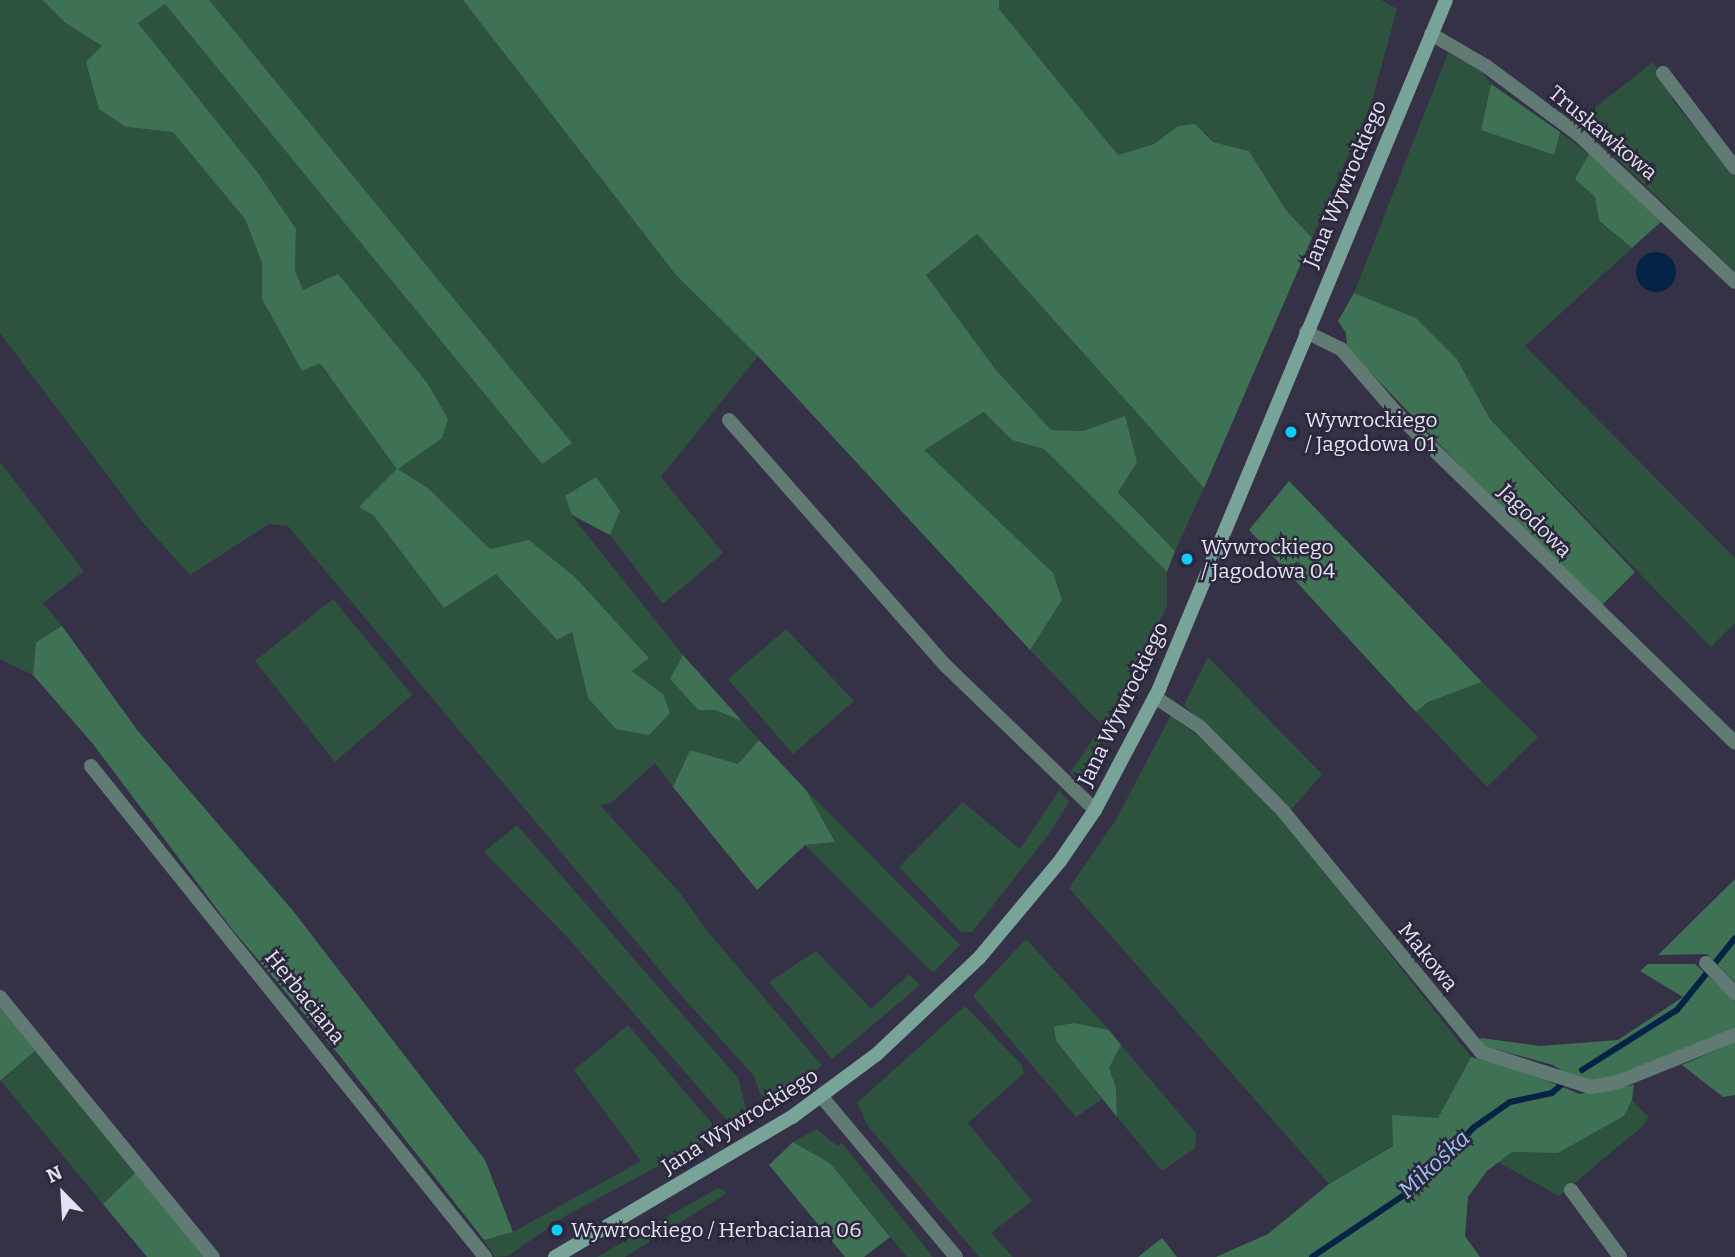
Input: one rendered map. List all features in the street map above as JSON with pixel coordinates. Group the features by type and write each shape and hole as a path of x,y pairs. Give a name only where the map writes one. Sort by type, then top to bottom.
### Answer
{"street":[{"name":"Jana Wywrockiego","path":"555,1257 821,1096 932,1008 1020,911 1095,810 1155,697 1446,0"},
{"name":"Truskawkowa","path":"1431,34 1486,66 1579,135 1735,282"},
{"path":"1663,73 1735,168"},
{"name":"Jagodowa","path":"1306,332 1341,349 1400,417 1735,743"},
{"path":"729,420 946,666 1095,810"},
{"name":"Makowa","path":"1155,697 1200,727 1283,811 1481,1052 1591,1087 1618,1082 1735,1035"},
{"name":"Herbaciana","path":"90,766 485,1257"},
{"path":"1706,963 1735,993"},
{"path":"0,997 213,1257"},
{"path":"821,1096 956,1257"},
{"path":"1571,1190 1620,1257"}],"green space":[{"path":"0,0 42,0 64,22 102,46 126,127 173,132 245,219 262,263 262,299 302,371 320,362 329,379 295,271 296,229 258,173 138,23 165,4 542,464 571,442 209,0 463,0 676,275 758,356 661,477 723,553 663,604 610,535 620,511 566,496 572,516 683,655 671,680 698,710 715,710 742,721 759,740 738,764 690,750 673,787 655,763 611,803 600,805 680,893 708,932 822,1066 764,1105 754,1076 679,993 288,526 269,524 190,575 145,525 0,333","holes":["429,489 490,549 576,578 649,658 631,670 663,694 588,698 572,632 557,640 496,573 411,565 373,515 360,507"]},
{"path":"42,0 209,0 572,443 542,464 165,4 138,23 258,173 296,229 295,271 303,290 338,274 428,384 448,419 442,438 398,469 429,489 490,549 529,540 576,578 649,658 632,671 663,694 670,713 649,735 616,729 588,698 572,632 557,640 496,574 444,608 373,515 359,507 397,469 320,363 302,371 262,299 262,263 245,219 173,132 126,127 99,109 86,62 102,46 64,22"},
{"path":"463,0 999,0 999,9 1118,155 1154,144 1178,126 1195,124 1213,142 1249,151 1286,210 1312,238 1204,488 977,234 926,275 996,370 1051,430 1083,431 1125,416 1137,462 1118,492 1175,551 1167,572 1044,449 1012,440 984,412 924,450 1053,573 1062,600 1030,650 758,356 676,275"},
{"path":"999,0 1381,0 1397,9 1371,104 1312,238 1286,210 1249,151 1213,142 1206,133 1178,126 1154,144 1118,155 999,9"},
{"path":"1448,53 1481,71 1491,84 1481,130 1554,155 1560,132 1589,154 1576,179 1595,197 1599,222 1632,248 1525,346 1735,558 1735,623 1711,647 1490,419 1457,359 1416,318 1354,293"},
{"path":"1653,62 1674,102 1735,177 1735,272 1578,121"},
{"path":"1491,84 1560,132 1554,155 1481,130"},
{"path":"1589,154 1666,217 1632,248 1599,221 1595,197 1575,179"},
{"path":"977,234 1204,488 1175,551 1118,491 1083,431 1051,430 996,370 926,275"},
{"path":"1354,293 1416,318 1457,359 1490,419 1635,572 1598,609 1347,348 1346,333 1338,321"},
{"path":"985,412 1012,440 1044,449 1167,572 1167,606 1081,782 1070,773 1102,725 1030,650 1041,630 923,449"},
{"path":"0,462 84,571 43,603 62,626 36,642 33,675 0,659"},
{"path":"596,477 620,511 610,535 572,515 565,496"},
{"path":"1289,481 1482,682 1428,702 1416,712 1249,530"},
{"path":"333,599 412,695 335,762 255,661"},
{"path":"62,626 138,731 294,912 485,1160 513,1232 484,1240 339,1055 232,929 93,744 33,675 36,642"},
{"path":"786,629 854,701 793,754 728,679"},
{"path":"683,655 742,721 715,710 698,710 670,679"},
{"path":"1208,657 1322,774 1290,811 1184,705"},
{"path":"1482,682 1538,737 1487,787 1416,712 1428,702"},
{"path":"1171,715 1207,743 1283,819 1471,1057 1438,1118 1329,1184 1069,888 1116,820"},
{"path":"759,740 806,790 835,842 805,845 757,890 673,787 690,750 738,764"},
{"path":"806,790 960,945 933,973 805,845 834,842"},
{"path":"1059,790 1069,802 1049,834 972,932 961,932 899,867 963,802 1020,849"},
{"path":"517,825 738,1078 748,1116 732,1126 568,938 484,852"},
{"path":"1735,879 1735,982 1707,954 1658,955"},
{"path":"1026,939 1109,1030 1075,1023 1054,1026 1056,1041 1102,1099 1076,1117 973,996"},
{"path":"816,951 871,1009 909,974 920,985 832,1059 769,982"},
{"path":"1648,964 1695,964 1735,1001 1735,1032 1607,1079 1578,1081 1553,1065 1477,1044 1481,1038 1540,1046 1618,1040 1683,997 1640,971"},
{"path":"965,1006 1021,1064 1024,1073 968,1123 1032,1201 991,1233 1013,1257 979,1257 868,1126 857,1103"},
{"path":"0,1008 35,1051 0,1081"},
{"path":"1075,1023 1109,1030 1121,1045 1109,1068 1116,1088 1117,1117 1056,1041 1054,1026"},
{"path":"628,1025 720,1133 567,1215 508,1256 495,1257 484,1240 513,1232 641,1161 574,1070"},
{"path":"1735,1042 1735,1095 1723,1097 1682,1065"},
{"path":"1121,1045 1196,1133 1195,1148 1162,1171 1117,1117 1116,1088 1109,1068"},
{"path":"35,1051 136,1172 103,1204 1,1081"},
{"path":"1471,1057 1517,1068 1579,1094 1634,1085 1632,1100 1624,1116 1558,1153 1512,1152 1487,1171 1468,1197 1465,1236 1480,1257 1216,1257 1268,1234 1329,1184 1393,1146 1392,1115 1438,1118"},
{"path":"1632,1100 1648,1117 1644,1125 1559,1196 1498,1162 1512,1152 1558,1153 1624,1116"},
{"path":"817,1129 837,1146 842,1143 933,1257 907,1257 830,1163 793,1142"},
{"path":"793,1142 830,1163 890,1237 864,1257 845,1257 769,1165"},
{"path":"136,1172 206,1257 147,1257 103,1204"},
{"path":"718,1188 727,1193 625,1257 597,1257"},
{"path":"1162,1238 1177,1257 1138,1257"}],"water":[{"path":"1656,252 1670,258 1676,272 1670,286 1656,292 1642,286 1636,272 1642,258"}],"waterway":[{"name":"Mikośka","path":"1582,1070 1677,1010 1735,938"},
{"name":"Mikośka","path":"1312,1257 1419,1185 1473,1128 1510,1102 1552,1093 1561,1085"}],"place":[{"name":"Wywrockiego / Jagodowa 01","path":"1291,432"},
{"name":"Wywrockiego / Jagodowa 04","path":"1187,559"},
{"name":"Wywrockiego / Herbaciana 06","path":"557,1230"}]}
